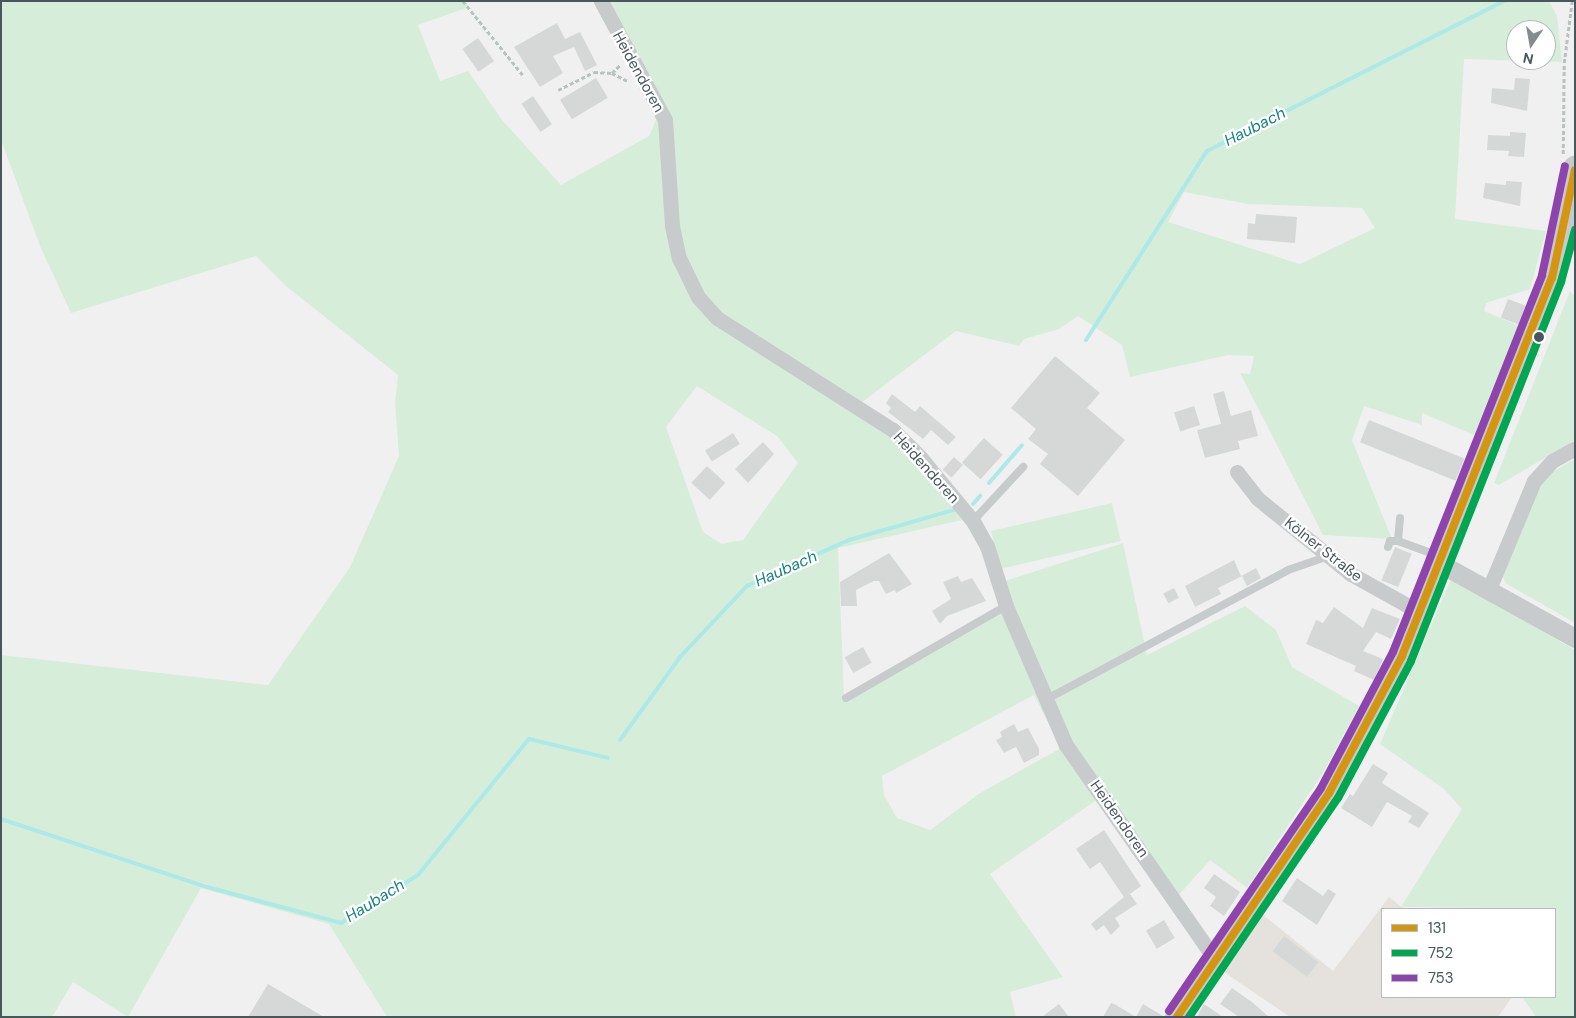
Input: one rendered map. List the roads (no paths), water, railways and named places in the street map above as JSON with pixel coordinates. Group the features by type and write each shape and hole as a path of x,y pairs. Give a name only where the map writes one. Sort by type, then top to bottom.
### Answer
{"main road":[{"path":"1177,1017 1329,793 1358,744 1421,613 1552,278 1565,228 1569,163"}],"street":[{"name":"Heidendoren","path":"601,1 664,120 672,226 679,258 698,297 717,318 893,430 920,457 973,521 987,546 1006,606 1066,745 1215,959"},
{"path":"1489,589 1534,481 1552,461 1575,448"},
{"name":"Kölner Straße","path":"1237,472 1257,498 1351,574 1421,613"},
{"path":"1442,561 1575,638"}],"lane":[{"path":"973,521 1023,467"},
{"path":"1398,541 1400,518"},
{"path":"1388,547 1390,541 1398,541 1442,561"},
{"path":"1045,700 1288,570 1329,556"},
{"path":"846,698 1006,606"}],"waterway":[{"name":"Haubach","path":"1086,340 1207,151 1504,1"},
{"name":"Haubach","path":"989,483 1022,445"},
{"name":"Haubach","path":"973,504 980,496"},
{"name":"Haubach","path":"620,740 680,657 747,586 849,540 957,509"},
{"name":"Haubach","path":"1,819 207,887 341,923 418,875 529,739 608,758"}]}
